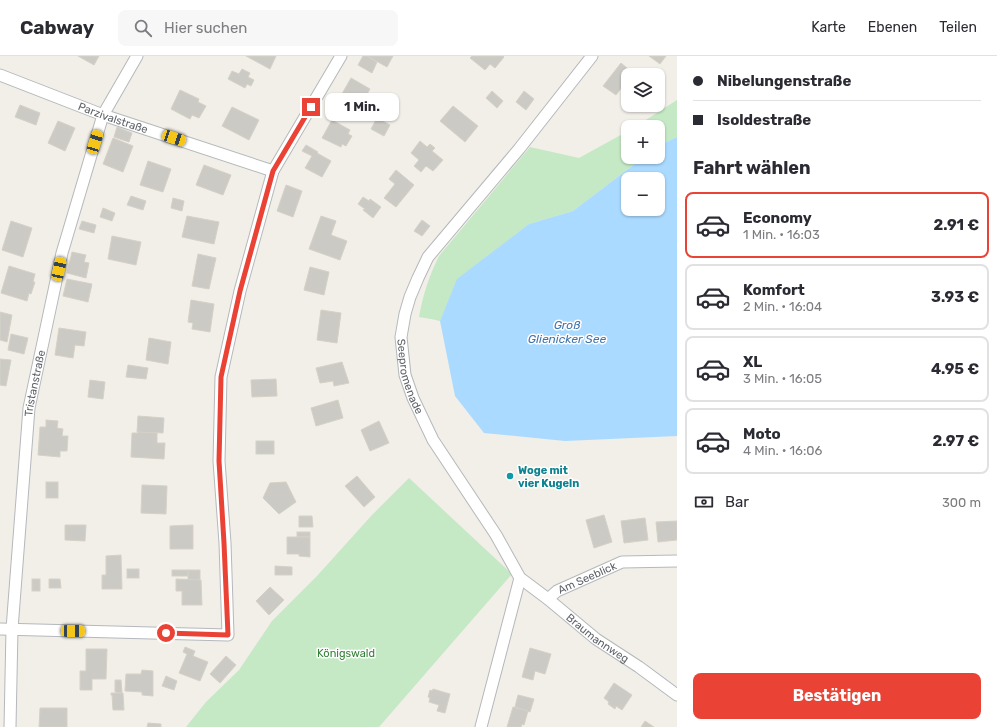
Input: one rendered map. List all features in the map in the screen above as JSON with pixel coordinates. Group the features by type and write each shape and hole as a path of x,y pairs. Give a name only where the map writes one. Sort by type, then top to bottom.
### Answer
{"street":[{"name":"Tristanstraße","path":"10,727 12,630 29,408 62,253 103,115 137,56"},
{"path":"0,629 228,635 219,461 221,377 240,291 273,171 341,56"},
{"name":"Seepromenade","path":"520,578 496,535 433,440 412,398 405,375 401,337 410,297 428,257 519,149 592,56"},
{"name":"Parzivalstraße","path":"0,75 103,115 273,171"},
{"name":"Am Seeblick","path":"548,599 557,591 622,562 677,561"},
{"path":"481,727 520,578"},
{"name":"Braumannweg","path":"520,578 596,639 639,667 677,696"}],"green space":[{"path":"677,100 677,137 665,143 665,120 646,120 658,112 665,112 665,108"},
{"path":"621,135 621,164 635,164 624,172 621,172 621,174 573,211 529,224 458,279 440,321 419,317 422,301 432,271 439,256 530,147 579,158"},
{"name":"Königswald","path":"409,478 512,574 379,727 186,727 206,702 239,670 272,621 317,576 372,515"}],"water":[{"name":"Groß Glienicker See","path":"677,137 677,436 565,441 484,433 455,396 440,321 457,279 529,224 573,211 621,174 621,216 665,216 665,172 624,172 635,164 665,164 665,143"}],"building":[{"path":"78,56 99,56 94,65"},
{"path":"246,56 276,56 270,69"},
{"path":"363,56 367,56 377,62 372,73 358,65"},
{"path":"367,56 393,56 387,67"},
{"path":"472,56 504,57 495,68 490,64 485,70 470,58"},
{"path":"649,56 666,56 660,64"},
{"path":"621,63 627,68 621,68 621,88 616,95 603,86"},
{"path":"242,69 250,73 248,77 254,80 251,86 247,84 245,88 228,79 232,71 239,74"},
{"path":"351,78 370,89 358,110 339,99"},
{"path":"180,90 199,99 198,102 206,106 199,118 192,115 190,119 171,109"},
{"path":"492,91 503,101 497,108 486,98"},
{"path":"524,91 534,99 526,110 516,102"},
{"path":"20,105 40,113 36,125 15,117"},
{"path":"453,106 478,126 465,142 440,121"},
{"path":"232,107 259,120 249,140 222,126"},
{"path":"377,118 390,125 384,136 371,129"},
{"path":"332,120 350,130 348,134 352,136 346,146 342,144 341,147 322,138"},
{"path":"58,121 75,128 65,151 48,143"},
{"path":"117,127 132,133 129,142 114,137"},
{"path":"113,138 133,146 123,172 103,164"},
{"path":"420,141 427,147 430,144 435,148 432,151 443,160 433,171 426,166 421,172 414,166 419,160 411,153"},
{"path":"306,145 331,161 322,177 305,168 312,156 302,151"},
{"path":"148,161 171,169 163,192 140,185"},
{"path":"204,165 231,175 223,195 196,185"},
{"path":"396,170 414,185 396,207 384,198 395,184 389,179"},
{"path":"286,185 302,191 293,217 277,211"},
{"path":"131,196 146,201 143,210 127,205"},
{"path":"363,197 369,201 370,199 381,207 373,218 358,204"},
{"path":"173,198 184,201 182,211 171,208"},
{"path":"103,208 115,213 112,221 100,217"},
{"path":"187,216 219,222 214,244 182,237"},
{"path":"321,216 336,221 331,235 347,241 340,260 309,249"},
{"path":"422,220 430,226 422,236 414,231"},
{"path":"11,221 32,228 23,257 2,250"},
{"path":"82,221 96,225 94,233 79,229"},
{"path":"112,236 141,242 136,265 108,259"},
{"path":"72,252 86,255 84,262 89,263 86,278 67,273"},
{"path":"198,254 216,258 209,289 192,286"},
{"path":"9,266 35,274 33,282 35,282 31,294 29,293 27,301 1,293"},
{"path":"310,267 329,272 324,295 304,290"},
{"path":"67,279 92,284 88,302 63,296"},
{"path":"191,300 214,304 210,332 192,329 193,323 188,322"},
{"path":"321,310 341,313 337,343 317,340"},
{"path":"0,312 12,315 7,342 0,340"},
{"path":"59,328 86,332 84,346 75,345 73,358 55,355"},
{"path":"11,334 28,338 24,354 8,350"},
{"path":"149,338 171,342 168,364 146,360"},
{"path":"0,359 11,360 6,386 0,385"},
{"path":"342,362 349,383 334,386 333,381 320,383 316,368"},
{"path":"128,365 148,368 146,379 126,377"},
{"path":"276,379 277,396 252,397 251,380"},
{"path":"90,380 105,382 103,399 88,397"},
{"path":"338,400 343,418 316,426 311,408"},
{"path":"138,416 164,418 163,433 137,432"},
{"path":"46,420 58,421 57,428 63,429 62,436 68,436 67,451 60,451 60,457 38,455 40,427 46,427"},
{"path":"379,421 389,443 370,451 361,430"},
{"path":"132,433 157,433 157,443 165,443 164,459 131,457"},
{"path":"256,441 274,441 274,454 256,454"},
{"path":"357,476 375,497 364,507 345,486"},
{"path":"46,482 58,482 58,498 46,498"},
{"path":"286,482 296,502 279,514 263,498 270,483"},
{"path":"142,485 167,486 166,514 141,513"},
{"path":"604,515 612,542 594,548 586,520"},
{"path":"299,516 312,516 313,527 299,527"},
{"path":"645,518 648,540 624,543 621,521"},
{"path":"677,521 677,540 658,542 656,522"},
{"path":"65,525 86,525 85,541 65,540"},
{"path":"193,525 193,549 170,549 170,526"},
{"path":"297,532 310,532 310,537 297,537"},
{"path":"287,537 310,537 310,557 299,556 299,554 287,554"},
{"path":"121,555 122,589 102,589 102,575 106,575 106,556"},
{"path":"275,566 292,567 292,575 275,575"},
{"path":"127,569 139,569 139,578 127,578"},
{"path":"172,570 188,570 188,576 172,576"},
{"path":"188,570 200,570 200,580 188,580"},
{"path":"32,579 40,579 40,591 32,591"},
{"path":"49,579 60,579 61,588 49,588"},
{"path":"176,579 201,580 202,605 182,605 182,591 176,591"},
{"path":"270,587 284,600 269,615 256,601"},
{"path":"185,647 195,651 193,656 208,662 200,681 179,673 187,654 183,652"},
{"path":"530,648 551,654 545,674 535,671 533,680 522,677"},
{"path":"86,649 107,649 106,679 92,679 92,690 80,690 80,671 86,671"},
{"path":"226,656 236,665 220,683 210,674"},
{"path":"142,670 153,671 153,696 142,695 142,692 125,691 126,674 141,674"},
{"path":"166,676 177,681 174,690 162,686"},
{"path":"115,680 121,680 122,693 115,692"},
{"path":"614,683 632,695 622,710 616,706 615,709 608,704 609,702 604,698"},
{"path":"433,689 450,694 445,713 437,711 439,705 429,702 430,698 428,697 430,690 432,691"},
{"path":"111,693 123,693 124,710 113,710"},
{"path":"518,695 534,699 530,712 515,707"},
{"path":"513,707 528,711 524,725 522,724 521,727 507,727"},
{"path":"40,708 67,708 67,727 39,727"},
{"path":"645,721 654,727 641,727"},
{"path":"148,723 161,724 161,727 147,727"}],"place":[{"name":"Woge mit vier Kugeln","path":"510,476"}],"route":[{"path":"166,633 228,635 219,461 221,377 240,291 273,171 311,107"}]}
